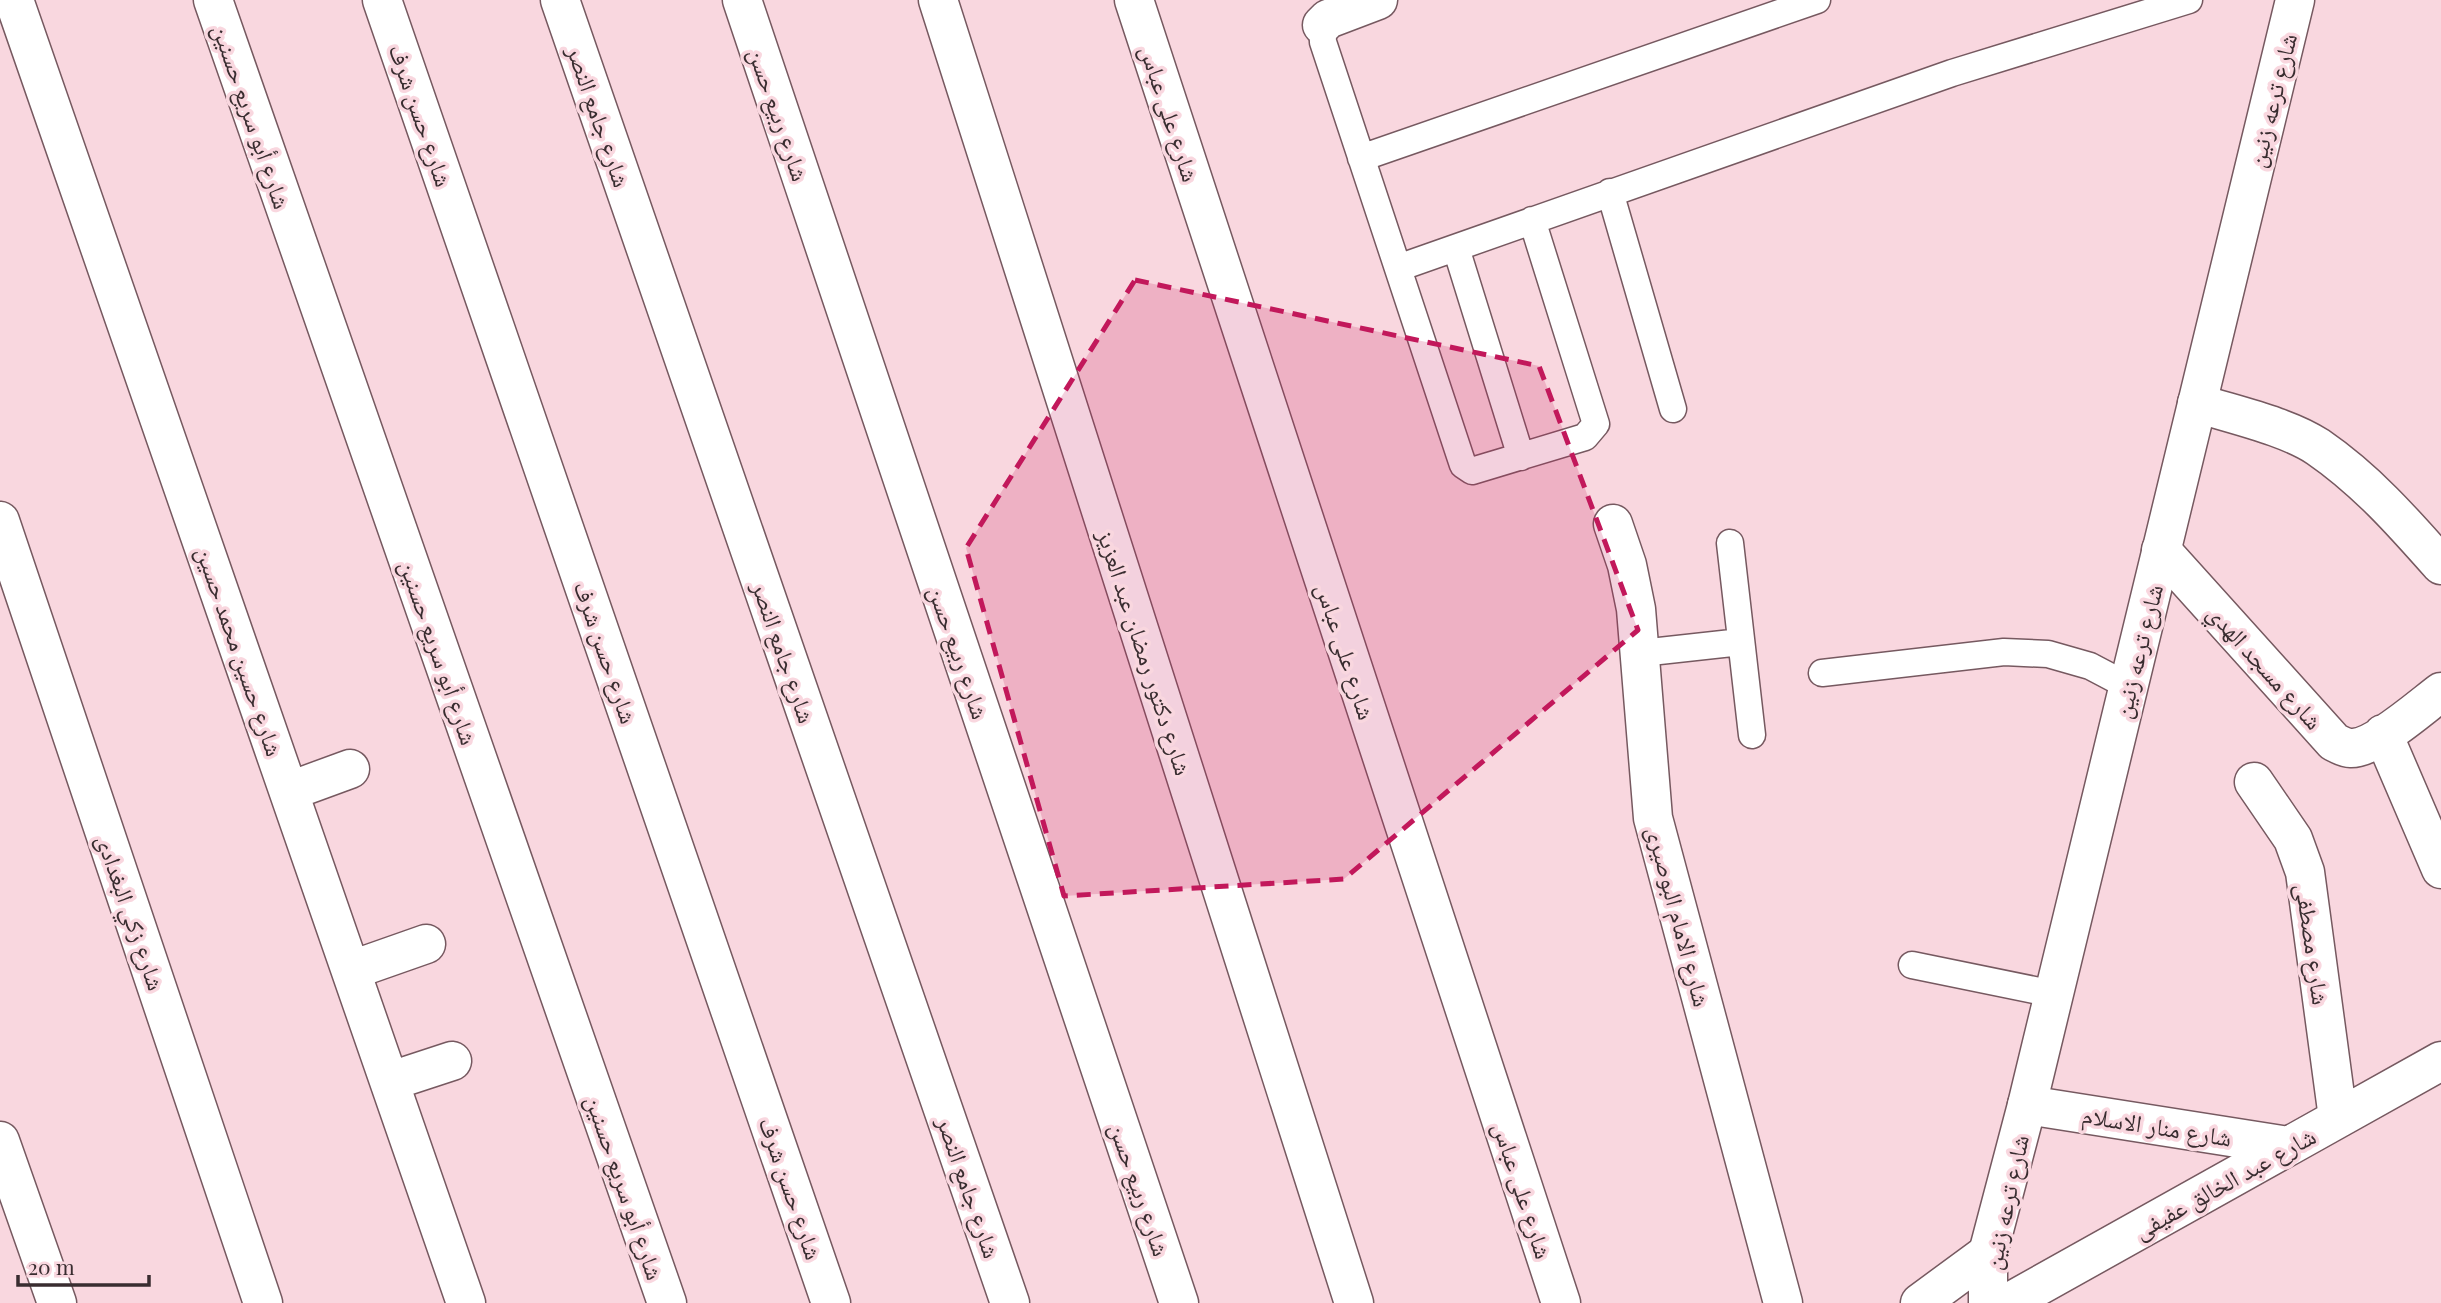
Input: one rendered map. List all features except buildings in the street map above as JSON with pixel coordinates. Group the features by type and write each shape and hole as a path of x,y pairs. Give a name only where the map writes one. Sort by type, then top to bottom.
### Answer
{"street":[{"name":"شارع حسين محمد حسين","path":"14,0 466,1303"},
{"name":"شارع أبو سريع حسنين","path":"213,0 667,1303"},
{"name":"شارع حسن شرف","path":"382,0 831,1303"},
{"name":"شارع جامع النصر","path":"560,0 1010,1303"},
{"name":"شارع ربيع حسن","path":"742,0 1179,1303"},
{"name":"شارع دكتور رمضان عبد العزيز","path":"938,0 1354,1303"},
{"name":"شارع على عباس","path":"1133,0 1561,1303"},
{"path":"1322,25 1328,19 1378,0"},
{"name":"شارع ترعه زنين","path":"1988,1303 1988,1253 2027,1105 2295,0"},
{"path":"2197,403 2262,424 2316,446 2385,502 2441,565"},
{"name":"شارع زكي البغدادى","path":"0,521 263,1303"},
{"name":"شارع الامام البوصيرى","path":"1613,524 1627,565 1642,653 1646,754 1653,818 1783,1303"},
{"name":"شارع مسجد الهدي","path":"2161,550 2334,741 2349,749 2383,734"},
{"path":"2441,692 2383,734 2441,869"},
{"path":"290,791 351,769"},
{"name":"شارع مصطفى","path":"2255,782 2293,839 2305,872 2338,1118"},
{"path":"352,970 426,944"},
{"name":"شارع عبد الخالق عفيفى","path":"2008,1303 2441,1060"},
{"path":"391,1081 452,1061"},
{"name":"شارع منار الاسلام","path":"2027,1105 2288,1146"},
{"path":"0,1141 57,1303"},
{"path":"1920,1303 1988,1253"}],"lane":[{"path":"1361,158 1817,0"},
{"path":"1398,268 1952,73 2189,0"},
{"path":"1322,25 1323,42 1463,466 1472,471 1585,437 1596,424 1532,220"},
{"path":"1610,192 1673,409"},
{"path":"1456,247 1521,457"},
{"path":"1730,543 1752,735"},
{"path":"1642,653 1741,642"},
{"path":"1822,673 2004,652 2048,654 2090,666 2129,686"},
{"path":"1912,965 2054,994"}],"highlighted area":[{"path":"1135,280 1539,366 1638,630 1344,879 1064,896 966,548"}]}
